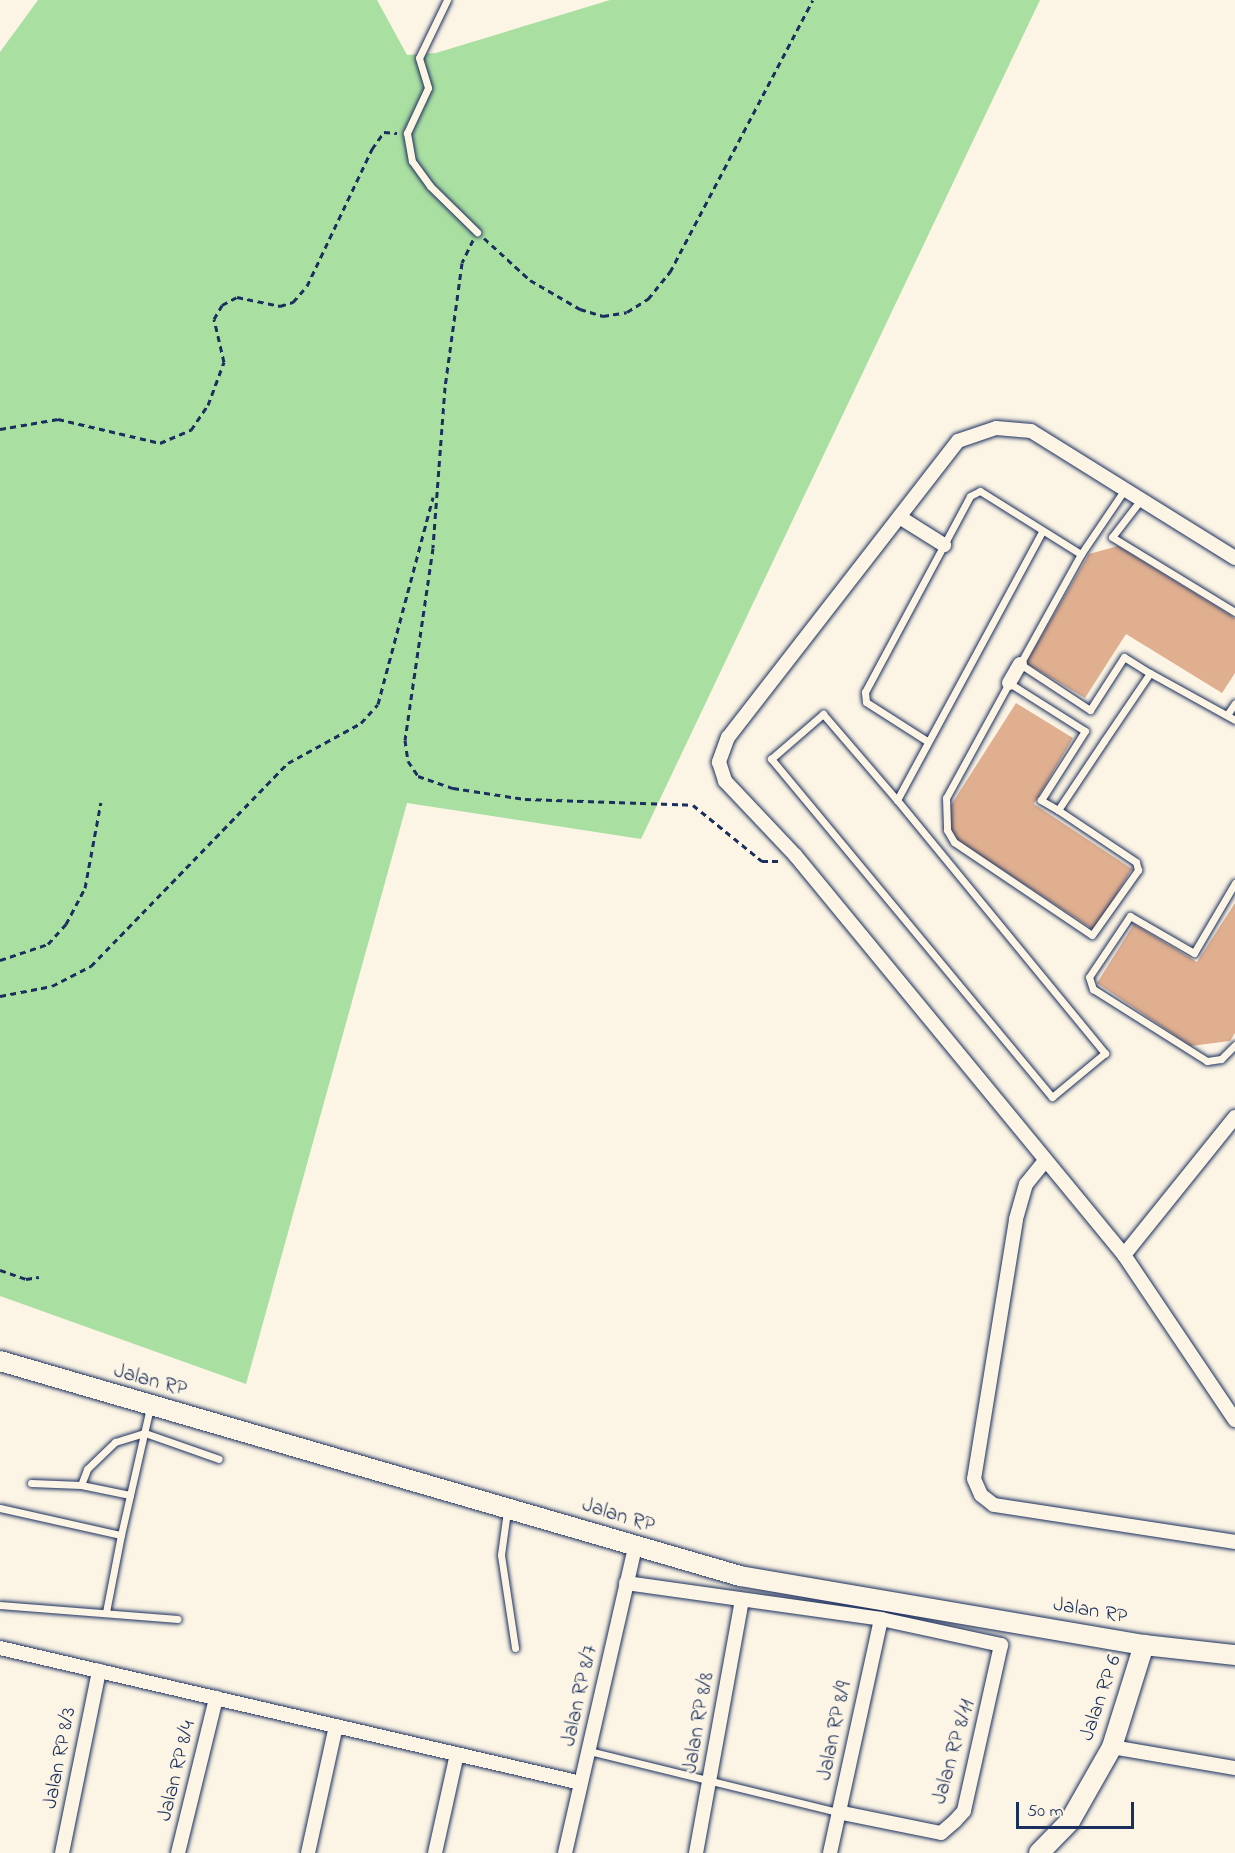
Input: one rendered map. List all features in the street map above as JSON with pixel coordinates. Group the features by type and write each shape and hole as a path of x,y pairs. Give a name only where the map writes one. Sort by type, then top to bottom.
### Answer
{"street":[{"path":"1235,558 1138,502 1031,431 996,428 958,441 901,518 728,738 718,762 725,781 795,855 1044,1162 1124,1254 1235,1420"},
{"path":"901,518 944,545"},
{"path":"1009,683 1020,664"},
{"path":"1124,1254 1235,1117"},
{"path":"1044,1162 1026,1184 1016,1220 974,1479 981,1495 994,1505 1235,1542"},
{"name":"Jalan RP","path":"0,1361 150,1407 507,1506 635,1548 740,1576 1144,1645 1235,1655"},
{"name":"Jalan RP 8/7","path":"565,1853 635,1548"},
{"path":"626,1583 881,1619"},
{"name":"Jalan RP 8/8","path":"696,1853 742,1599"},
{"name":"Jalan RP 8/11","path":"838,1812 941,1833 955,1821 963,1811 1001,1645 881,1619"},
{"name":"Jalan RP 8/9","path":"830,1853 881,1619"},
{"name":"Jalan RP 6","path":"1040,1853 1070,1821 1112,1747 1144,1645"},
{"path":"0,1648 581,1783"},
{"name":"Jalan RP 8/3","path":"62,1853 99,1671"},
{"name":"Jalan RP 8/4","path":"178,1853 216,1698"},
{"path":"308,1853 336,1726"},
{"path":"1112,1747 1235,1768"},
{"path":"435,1853 457,1754"}],"lane":[{"path":"447,0 419,58 428,88 407,133 412,161 430,186 477,232"},
{"path":"927,741 864,698 944,545 975,491 1081,554"},
{"path":"1123,492 1081,554 1020,664 1090,710 1124,657 1150,674 1235,720"},
{"path":"1138,502 1112,537 1235,612"},
{"path":"897,800 1042,532"},
{"path":"1058,810 1150,674"},
{"path":"1009,683 1085,731 1041,800 1138,866 1096,935 954,842 947,830 946,798 1009,683"},
{"path":"1227,715 1235,703"},
{"path":"824,714 897,800 1102,1048 1102,1058 1052,1097 771,759 824,714"},
{"path":"1235,883 1194,953 1130,916 1089,977 1093,989 1207,1061 1221,1059 1235,1046"},
{"path":"106,1612 150,1407"},
{"path":"81,1485 87,1469 115,1442 145,1433 219,1459"},
{"path":"32,1483 81,1485 130,1495"},
{"path":"507,1506 501,1555 515,1648"},
{"path":"0,1508 121,1535"},
{"path":"0,1605 177,1618"},
{"path":"589,1751 838,1812"}],"path":[{"path":"795,855 778,864 762,861 693,805 525,799 453,788 418,776 405,740 422,648 436,486 462,263 477,232 530,280 580,309 603,316 627,312 648,299 670,272 813,0"},
{"path":"0,429 58,419 160,443 191,430 208,405 224,362 214,319 222,305 237,297 280,306 293,302 307,286 372,149 384,132 407,133"},
{"path":"0,996 52,986 91,966 280,771 361,723 378,704 436,486"},
{"path":"0,960 48,944 66,924 86,888 101,802"},
{"path":"0,1270 26,1279 39,1277"}],"green space":[{"path":"38,0 377,0 407,55 436,53 610,0 1040,0 641,839 407,803 246,1384 0,1296 0,52"}],"building":[{"path":"1118,546 1235,618 1235,673 1222,693 1126,634 1085,698 1026,663 1089,554"},
{"path":"1016,703 1073,738 1034,804 1132,869 1094,930 957,840 951,831 951,805"},
{"path":"1235,903 1235,1033 1230,1041 1191,1046 1097,983 1134,924 1197,962"}]}
